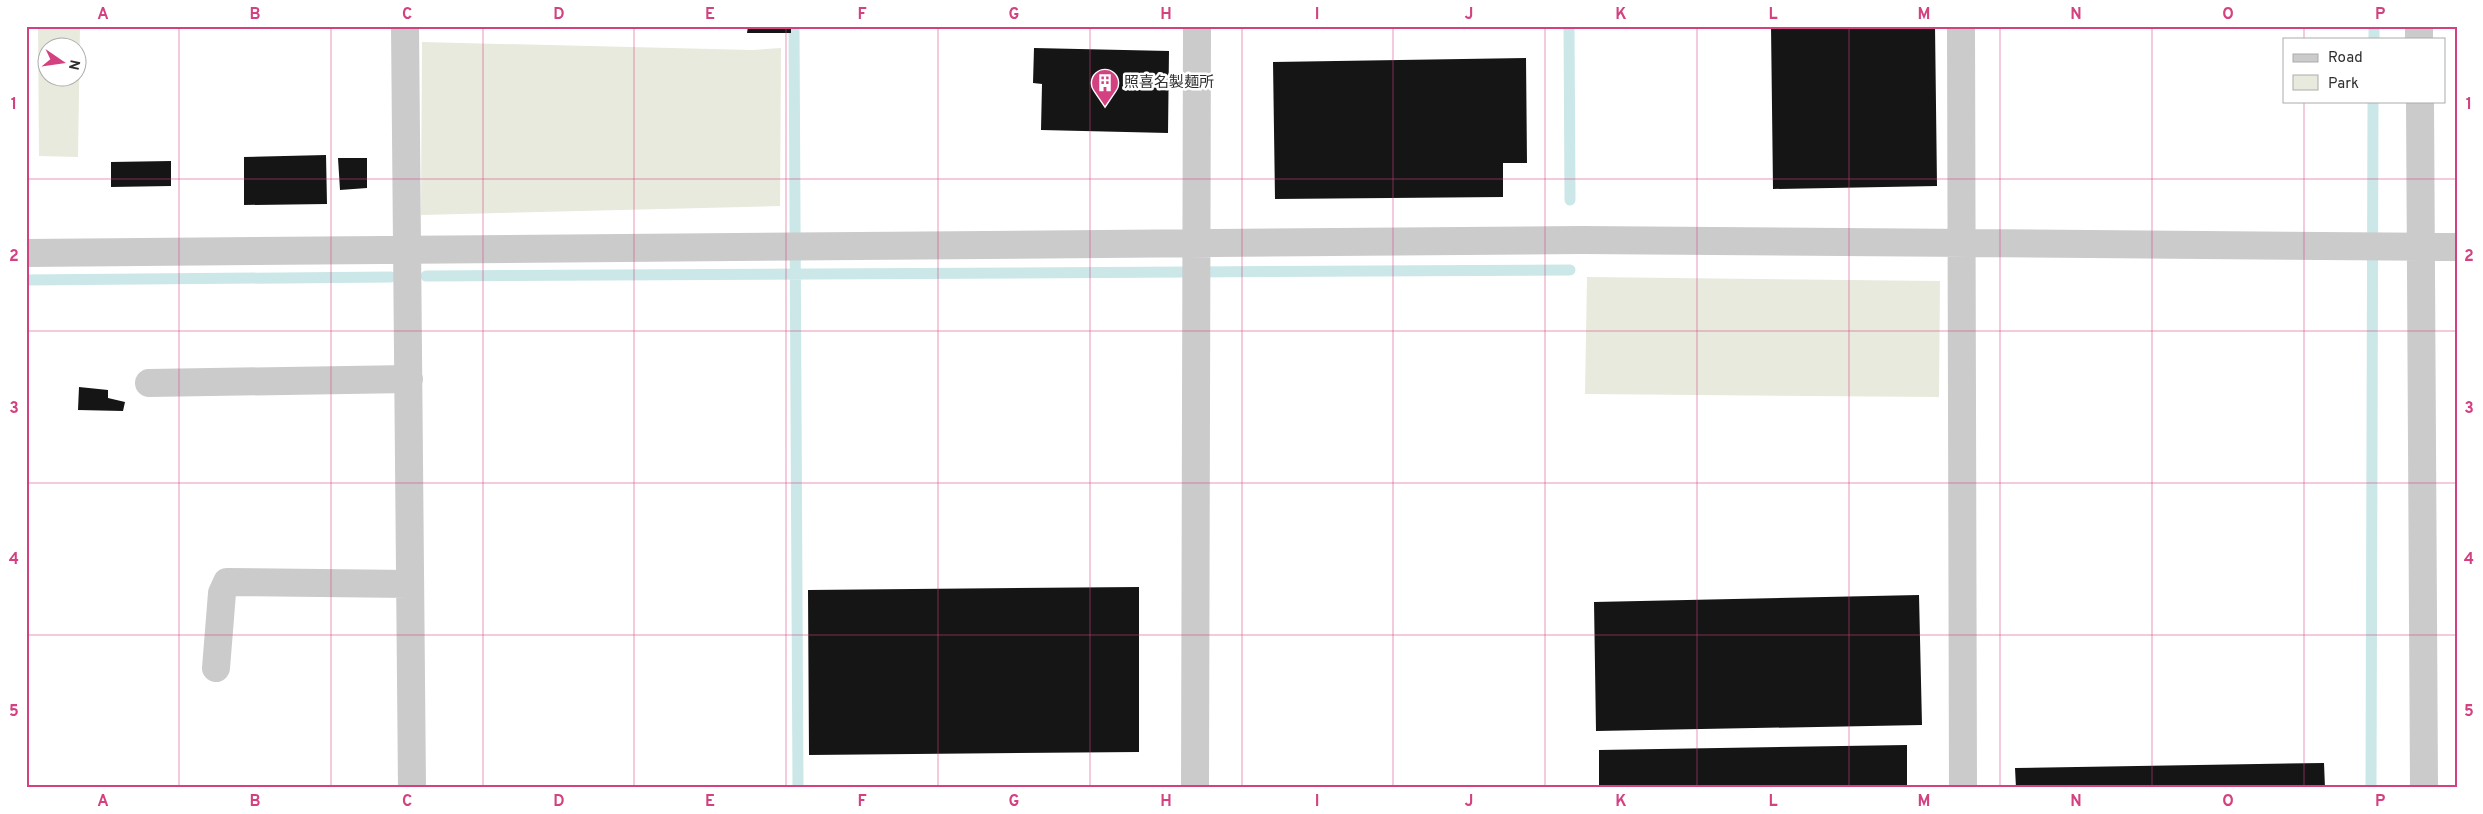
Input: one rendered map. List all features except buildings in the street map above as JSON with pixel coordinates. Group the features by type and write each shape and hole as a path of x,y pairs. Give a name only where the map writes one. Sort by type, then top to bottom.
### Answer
{"street":[{"path":"405,26 412,788"},
{"path":"1195,788 1197,26"},
{"path":"1961,26 1963,788"},
{"path":"2420,102 2424,788"},
{"path":"26,253 1581,240 2457,247"},
{"path":"149,383 409,379"},
{"path":"216,668 222,593 227,582 410,584"}],"green space":[{"path":"38,26 80,26 80,38 38,38"},
{"path":"422,42 752,50 781,48 780,206 421,215"},
{"path":"38,88 79,88 78,157 39,156"},
{"path":"1587,277 1940,281 1939,397 1585,394"}],"waterway":[{"path":"794,26 798,788"},
{"path":"1569,26 1570,200"},
{"path":"2374,26 2374,38"},
{"path":"2371,788 2373,102"},
{"path":"426,276 1570,270"},
{"path":"26,280 391,277"}],"place":[{"name":"照喜名製麺所","path":"1105,107"}]}
